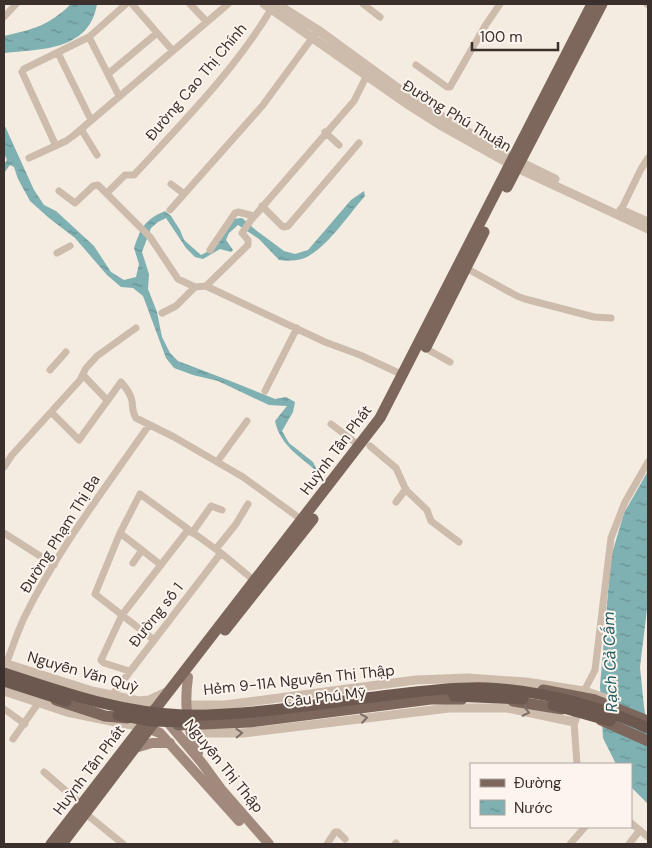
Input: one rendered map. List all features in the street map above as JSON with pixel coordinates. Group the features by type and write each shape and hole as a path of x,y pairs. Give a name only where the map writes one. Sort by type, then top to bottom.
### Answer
{"highway":[{"name":"Cầu Phú Mỹ","path":"4,667 96,702 155,712 189,715 240,713 417,692 487,688 534,693 573,702 609,712 648,728"},
{"name":"Cầu Phú Mỹ","path":"4,683 109,713 178,722 238,720 432,697 513,698 586,713 612,721 648,737"}],"main road":[{"name":"Huỳnh Tấn Phát","path":"51,844 83,809 257,583 385,423 407,372 515,163 592,4"},
{"name":"Huỳnh Tấn Phát","path":"515,163 602,4"},
{"name":"Huỳnh Tấn Phát","path":"407,372 425,348 462,267"},
{"name":"Huỳnh Tấn Phát","path":"257,583 302,520 315,510"},
{"name":"Cầu Phú Mỹ","path":"4,667 93,698 179,710 244,708 432,686 487,683 535,688 595,700 648,721"},
{"name":"Huỳnh Tấn Phát","path":"157,712 169,691 186,675"},
{"path":"186,675 185,699 190,733 202,763"},
{"name":"Cầu Phú Mỹ","path":"4,683 106,716 185,726 250,722 431,699 511,700 585,715 648,741"},
{"name":"Nguyễn Thị Thập","path":"157,712 172,726 202,763 206,776 260,844"},
{"name":"Nguyễn Thị Thập","path":"145,727 160,733 206,776 269,844"},
{"path":"132,745 170,743"},
{"name":"Huỳnh Tấn Phát","path":"62,844 83,809"}],"street":[{"path":"56,146 22,72 24,69 89,37 126,4"},
{"path":"132,4 172,51"},
{"path":"190,4 207,22"},
{"path":"29,158 66,141 228,4"},
{"path":"363,4 380,16"},
{"path":"416,65 447,87 450,87 500,4"},
{"path":"4,17 12,5"},
{"name":"Đường Phú Thuận","path":"272,5 369,72 515,163 648,229"},
{"name":"Đường Cao Thị Chính","path":"107,193 125,175 134,175 235,61 272,5"},
{"path":"108,74 157,33"},
{"path":"170,210 263,105 316,34"},
{"path":"89,37 119,96"},
{"path":"58,53 91,120"},
{"path":"206,286 248,245 248,240 242,233 252,218 354,101 369,72"},
{"path":"81,129 97,155"},
{"path":"325,132 339,145"},
{"path":"262,206 282,226 288,226 359,143"},
{"path":"621,210 648,158"},
{"name":"Đường Phú Thuận","path":"515,163 648,222"},
{"path":"171,184 183,194"},
{"path":"59,191 75,203 96,185 107,193 150,237 178,279 195,287 206,286 297,328 407,372"},
{"path":"210,250 236,213 238,212 252,218"},
{"path":"57,253 70,246"},
{"path":"462,267 516,296 594,317 611,318"},
{"path":"162,313 176,306 195,287"},
{"path":"4,467 12,455 83,375 86,368 98,356 136,328"},
{"path":"265,391 297,328"},
{"path":"425,348 450,362"},
{"path":"50,370 66,352"},
{"path":"83,375 107,400"},
{"path":"51,412 79,440 121,382 128,391 132,401 133,414 136,418 243,477 302,520"},
{"path":"217,462 247,421"},
{"name":"Đường Phạm Thị Ba","path":"4,667 24,618 54,565 148,424"},
{"path":"331,424 396,468 406,489 427,510 431,521 459,542"},
{"path":"577,763 574,722 586,688 595,670 611,538 625,502 648,462"},
{"path":"396,502 406,489"},
{"path":"154,640 95,594 120,533 140,494 219,551 257,583"},
{"name":"Đường số 1","path":"112,694 219,551 248,504"},
{"path":"129,672 104,663 101,660 122,615 211,506 222,510"},
{"path":"4,533 54,565"},
{"path":"120,533 161,565"},
{"path":"133,562 142,550"},
{"name":"Nguyễn Văn Quỳ","path":"4,667 92,691 139,701 157,712"},
{"name":"Hẻm 9-11A Nguyễn Thị Thập","path":"186,705 225,705 416,680 487,678 586,688 598,695 648,715"},
{"path":"4,691 67,712 145,727"},
{"path":"139,701 149,700 169,691"},
{"path":"13,739 39,702"},
{"path":"190,733 243,733 449,708 507,708 574,722"},
{"path":"4,709 25,724"},
{"path":"125,724 131,735 132,745"},
{"path":"44,772 123,844"},
{"path":"632,824 648,837"},
{"path":"570,844 584,828"},
{"path":"629,844 640,830"},
{"path":"327,844 335,832 338,832 345,839"}],"water":[{"path":"71,4 97,4 92,19 84,31 74,39 48,48 4,53 4,36 40,26"},
{"path":"4,124 34,190 44,205 56,211 94,246 111,272 124,280 136,277 139,264 134,248 141,230 148,221 165,211 171,216 184,240 201,255 217,244 232,219 242,218 284,251 295,254 308,250 351,200 364,191 365,196 328,240 311,255 302,259 279,260 259,239 238,225 229,233 226,240 233,250 231,252 220,249 203,259 195,257 186,248 166,218 151,228 142,252 149,274 148,289 157,312 162,337 170,353 178,361 275,399 286,397 295,402 293,412 282,431 289,443 313,462 318,472 298,456 281,437 275,421 287,406 269,405 218,381 174,368 166,358 143,296 133,288 121,287 107,275 75,238 30,201 14,167 10,165 4,173 4,164 7,160 4,153"},
{"name":"Rạch Cả Cấm","path":"648,471 648,601 640,667 648,733 648,804 632,788 632,763 616,763 603,738 600,686 611,557 624,513"}]}
